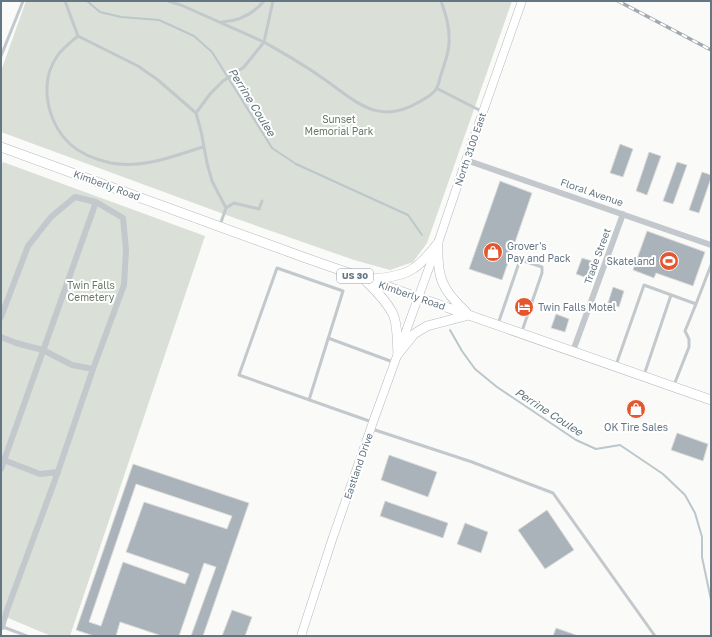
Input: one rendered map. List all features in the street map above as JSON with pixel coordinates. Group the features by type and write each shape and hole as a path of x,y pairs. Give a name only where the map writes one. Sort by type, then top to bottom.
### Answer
{"main road":[{"name":"North 3100 East","path":"418,297 522,1"},
{"name":"Kimberly Road","path":"1,147 364,279 498,324 711,400"},
{"path":"364,279 384,278 414,269 438,243"},
{"path":"438,243 438,273 442,284 447,293 469,315"},
{"path":"364,279 385,301 394,315 397,334 397,358"},
{"name":"Eastland Drive","path":"301,636 332,540 418,297"},
{"path":"397,358 414,334 427,326 469,315"}],"street":[{"name":"Floral Avenue","path":"466,160 711,245"},
{"path":"1,317 28,246 51,217 74,197 96,202 123,218 126,250 124,285 2,626"},
{"path":"1,469 2,460 96,202"},
{"name":"Trade Street","path":"574,351 623,214"},
{"path":"1,337 16,343 43,350 72,365 93,369"},
{"path":"2,460 40,474 58,472"}],"lane":[{"path":"1,56 23,1"},
{"path":"66,1 70,17 78,36 138,66 158,80 196,113 212,181 226,208"},
{"path":"168,1 221,22 264,42 322,77 351,99 370,109 386,112 401,111 429,96 438,89 449,44 448,19 442,1"},
{"path":"221,22 234,21 251,14 264,1"},
{"path":"196,113 210,94 223,81 244,67 264,42 273,1"},
{"path":"78,36 58,55 51,68 47,84 48,101 55,123 70,144 89,156 111,163 136,165 157,161 203,146"},
{"path":"438,89 483,112"},
{"path":"220,226 226,208 234,203 259,210 262,201"},
{"path":"498,324 520,263 524,261 542,267 542,272 521,333"},
{"path":"673,387 689,347 690,339 685,331 711,265"},
{"path":"309,400 343,291 277,268 240,375 553,493 655,636"},
{"path":"615,366 644,285 696,304"},
{"path":"644,376 671,295"},
{"path":"328,338 397,358"},
{"path":"2,626 27,636"}],"green space":[{"name":"Sunset Memorial Park","path":"26,1 512,1 427,243 413,262 390,270 354,260 240,220 1,132 1,71"},
{"name":"Twin Falls Cemetery","path":"3,162 205,236 70,636 51,636 1,615 1,167"}],"building":[{"path":"620,144 633,149 623,177 610,173"},
{"path":"649,152 661,156 647,195 636,191"},
{"path":"677,162 687,165 673,204 663,201"},
{"path":"702,172 711,175 711,178 699,213 689,210"},
{"path":"500,181 532,193 502,280 469,269"},
{"name":"Skateland","path":"647,231 705,252 693,286 656,273 654,278 633,270"},
{"path":"582,258 592,261 587,278 576,274"},
{"path":"613,287 624,291 619,307 608,303"},
{"path":"556,314 569,319 565,332 551,328"},
{"path":"677,433 708,444 703,461 671,450"},
{"path":"389,455 437,472 428,497 381,480"},
{"path":"133,464 249,503 203,636 191,636 216,567 204,563 179,636 162,636 120,622 116,636 94,636 76,630","holes":["136,484 232,516 227,529 144,502 126,552 189,574 185,584 123,562 101,626 89,622"]},
{"path":"385,501 448,523 443,538 380,516"},
{"path":"547,510 574,550 545,569 518,530"},
{"path":"465,523 488,532 481,553 457,544"},
{"path":"232,610 252,617 245,636 222,636"},
{"path":"556,628 576,635 576,636 553,636"}],"waterway":[{"name":"Perrine Coulee","path":"87,1 100,12 121,17 159,20 194,36 212,52 272,148 296,164 408,215 422,235"},
{"name":"Perrine Coulee","path":"450,330 462,351 475,369 497,387 576,440 596,449 620,445 663,474 685,495 695,513 702,537 702,557 711,600"}],"railway":[{"path":"618,1 711,50"}],"place":[{"name":"Grover's Pay and Pack","path":"493,252"},
{"name":"Skateland","path":"669,261"},
{"name":"Twin Falls Motel","path":"524,307"},
{"name":"OK Tire Sales","path":"636,409"}]}
